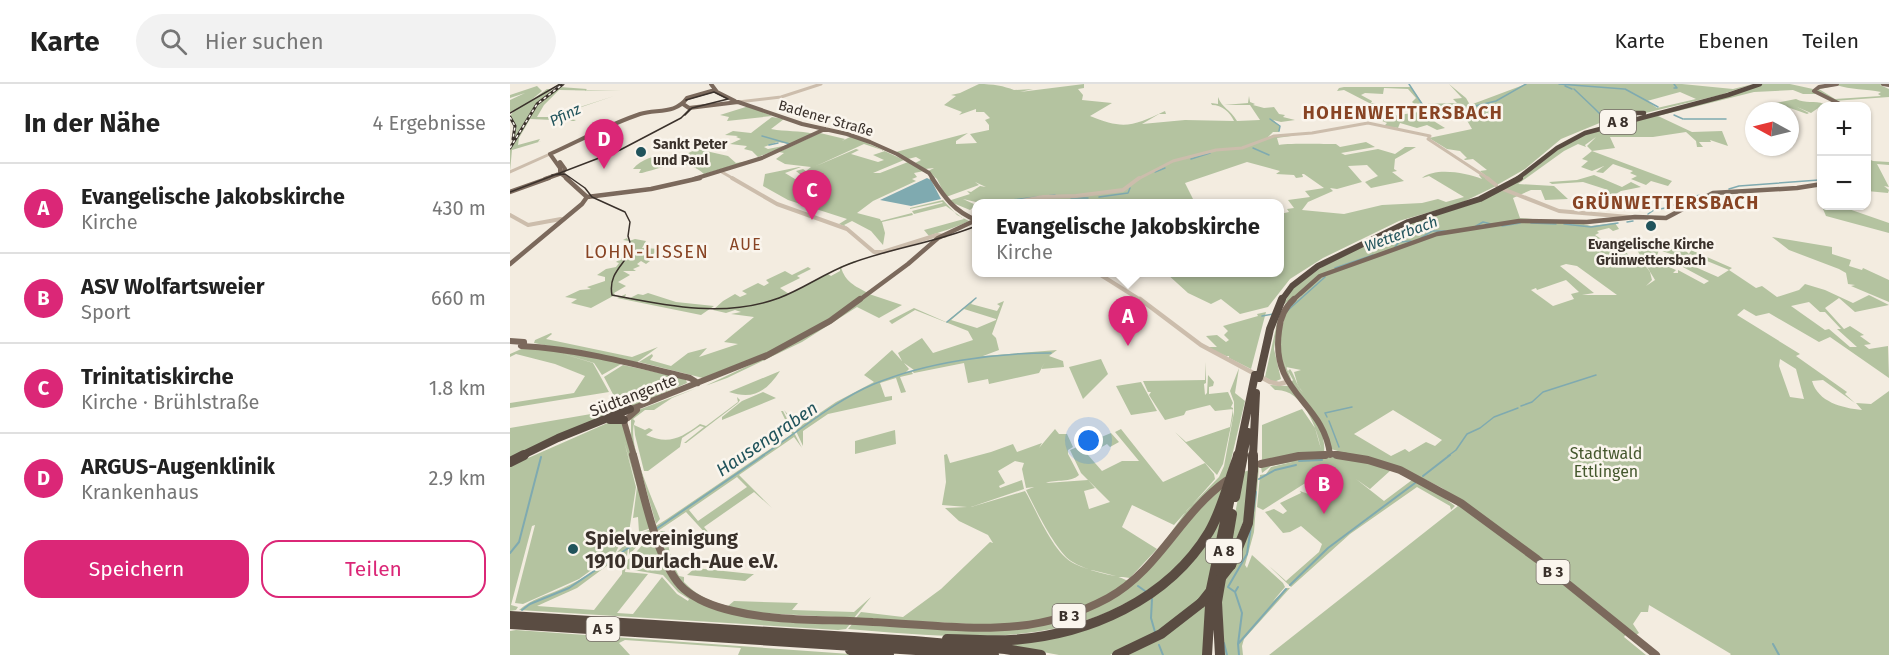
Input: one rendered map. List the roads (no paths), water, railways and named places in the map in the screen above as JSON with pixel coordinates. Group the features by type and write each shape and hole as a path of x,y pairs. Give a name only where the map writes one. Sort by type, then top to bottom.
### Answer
{"highway":[{"name":"A 8","path":"1117,655 1161,634 1201,603 1231,565 1248,523 1254,466 1256,393 1263,334 1275,301 1293,279 1315,264 1402,222 1456,206 1484,194 1522,173 1559,143 1591,128 1733,92 1755,84"},
{"name":"A 8","path":"1207,655 1211,589 1237,459 1270,327 1284,295 1298,280 1318,266 1408,222 1458,208 1487,196 1526,174 1554,150 1580,135 1605,126 1736,93 1760,84"},
{"path":"1628,113 1657,111"},
{"path":"1591,128 1605,121"},
{"name":"A 8","path":"1220,655 1216,627 1216,596 1256,393"},
{"name":"Südtangente","path":"510,463 627,414"},
{"name":"Südtangente","path":"510,463 558,438 627,414"},
{"name":"A 8","path":"914,641 920,638 1010,640 1037,637 1086,624 1131,605 1168,579 1197,550 1220,510 1237,459"},
{"name":"A 5","path":"512,621 527,617 994,655"},
{"name":"A 5","path":"512,621 813,643 828,642"},
{"name":"A 5","path":"846,644 914,641 999,648 1041,655"},
{"path":"828,642 889,655"}],"main road":[{"path":"711,84 715,90 738,102"},
{"path":"1834,102 1815,93 1816,88 1837,84"},
{"path":"1883,84 1889,85"},
{"path":"715,90 688,98 683,104 670,110 647,112 552,153 562,172 585,194 603,195 646,190 720,171 786,148 825,129"},
{"name":"Badener Straße","path":"683,104 689,108 738,102 803,125 847,134 882,147 926,171 944,199 972,219"},
{"path":"510,192 562,172"},
{"path":"1329,453 1314,416 1280,382 1283,375 1276,352 1282,316 1287,305 1313,281 1334,270 1434,234 1525,220 1591,221 1629,217 1667,217 1718,192 1817,185"},
{"path":"546,223 557,222 582,204 585,194"},
{"path":"510,264 585,194"},
{"name":"Südtangente","path":"627,414 695,382 767,355 830,321 944,236 972,221"},
{"path":"510,341 588,353 680,376 695,382"},
{"name":"Südtangente","path":"627,414 695,382 767,355"},
{"name":"B 3","path":"627,414 627,432 664,562 674,579 688,592 711,606 743,614 1002,628 1035,624 1072,615 1101,602 1138,577 1164,549 1200,501 1226,480"},
{"name":"B 3","path":"1254,466 1293,456 1329,453 1387,465 1422,479 1461,502 1538,560 1656,655"}],"street":[{"path":"738,102 786,96 821,84"},
{"path":"1041,199 1123,190 1141,176 1176,160 1201,156 1216,150 1242,148 1272,137 1315,133 1368,123 1431,136 1428,139 1480,172 1496,185"},
{"path":"510,172 552,153"},
{"path":"720,171 777,204 847,229 860,238 871,251 878,253 937,235 944,236"},
{"path":"1503,189 1530,202 1554,209 1578,214 1629,217"},
{"path":"510,215 520,224 557,222"},
{"path":"540,224 546,223"},
{"path":"1103,277 1157,310 1201,345 1280,382"}],"water":[{"path":"927,178 931,180 941,199 911,206 880,200"}],"waterway":[{"path":"1409,84 1422,104"},
{"path":"1471,107 1496,101 1526,84"},
{"path":"1559,84 1624,89"},
{"path":"1674,84 1677,88 1674,88"},
{"path":"1565,86 1572,89"},
{"path":"1574,89 1604,118"},
{"path":"1625,89 1658,107"},
{"path":"1464,109 1468,111"},
{"path":"1674,115 1683,119"},
{"path":"1270,119 1280,126 1279,131"},
{"path":"1684,119 1726,119"},
{"path":"762,136 790,144"},
{"path":"769,145 778,143"},
{"path":"1253,148 1269,155"},
{"path":"1191,159 1210,153"},
{"path":"1155,172 1165,168"},
{"name":"Wetterbach","path":"1729,189 1739,186 1817,180"},
{"path":"1099,197 1128,193 1130,188"},
{"path":"1020,199 1055,195"},
{"name":"Wetterbach","path":"1674,205 1677,204 1674,199 1702,195"},
{"path":"1071,198 1088,198"},
{"name":"Wetterbach","path":"1648,214 1654,210 1671,207"},
{"name":"Wetterbach","path":"1627,222 1633,221"},
{"name":"Wetterbach","path":"1476,226 1483,222 1491,224"},
{"name":"Wetterbach","path":"1502,226 1520,223"},
{"name":"Wetterbach","path":"1531,223 1556,224"},
{"name":"Wetterbach","path":"1564,224 1591,227 1618,223"},
{"name":"Wetterbach","path":"1421,238 1432,231 1445,231"},
{"name":"Wetterbach","path":"1395,247 1399,242 1411,241"},
{"name":"Wetterbach","path":"1335,268 1373,255"},
{"name":"Wetterbach","path":"1287,311 1325,277"},
{"path":"947,322 976,298"},
{"name":"Wetterbach","path":"1262,316 1273,314"},
{"name":"Hausengraben","path":"762,456 845,399 895,376 961,360 1051,353"},
{"path":"1521,406 1532,402 1543,392 1596,375"},
{"path":"1327,417 1325,413 1352,407"},
{"path":"1448,456 1456,450 1467,434 1480,428 1494,417 1518,408"},
{"path":"1329,421 1339,447"},
{"name":"Hausengraben","path":"656,529 764,455"},
{"path":"1423,476 1450,455"},
{"path":"510,553 519,542 541,457"},
{"path":"1299,461 1322,460"},
{"path":"1259,479 1275,470 1296,465"},
{"path":"1290,585 1328,548 1415,483"},
{"path":"1235,592 1228,587 1247,554 1256,492"},
{"name":"Hausengraben","path":"522,610 530,604 569,588 652,532"},
{"path":"1138,586 1145,591"},
{"path":"1235,592 1238,587"},
{"path":"1238,644 1286,589"},
{"path":"1235,592 1242,613 1238,644"},
{"path":"1152,599 1151,618 1155,632"},
{"path":"1224,643 1227,655"},
{"path":"1238,644 1239,655"},
{"path":"1773,644 1779,655"},
{"path":"1159,645 1163,655"}],"tram line":[{"path":"510,113 560,84"},
{"path":"685,115 692,108 728,99 714,92 686,100"},
{"path":"555,175 620,150 681,118 690,109"},
{"path":"555,175 565,174 585,188 592,197 625,212 630,222 628,236 632,249 614,276 612,295 675,306 717,309 758,304 779,298 849,264 972,228"},
{"path":"510,192 555,175"}],"railway":[{"path":"510,148 537,104 563,84"},
{"path":"510,117 515,126 513,139"}],"place":[{"name":"Sankt Peter und Paul","path":"641,152"},
{"name":"ARGUS-Augenklinik","path":"604,169"},
{"name":"Trinitatiskirche","path":"812,220"},
{"name":"Evangelische Kirche Grünwettersbach","path":"1651,226"},
{"name":"Evangelische Jakobskirche","path":"1128,346"},
{"name":"ASV Wolfartsweier","path":"1324,514"},
{"name":"Spielvereinigung 1910 Durlach-Aue e.V.","path":"573,549"}],"district":[{"name":"HOHENWETTERSBACH","path":"1403,113"},
{"name":"GRÜNWETTERSBACH","path":"1666,203"},
{"name":"AUE","path":"746,244"},
{"name":"LOHN-LISSEN","path":"647,252"}],"water label":[{"name":"Pfinz","path":"565,115"}],"park label":[{"name":"Stadtwald Ettlingen","path":"1606,462"}]}
